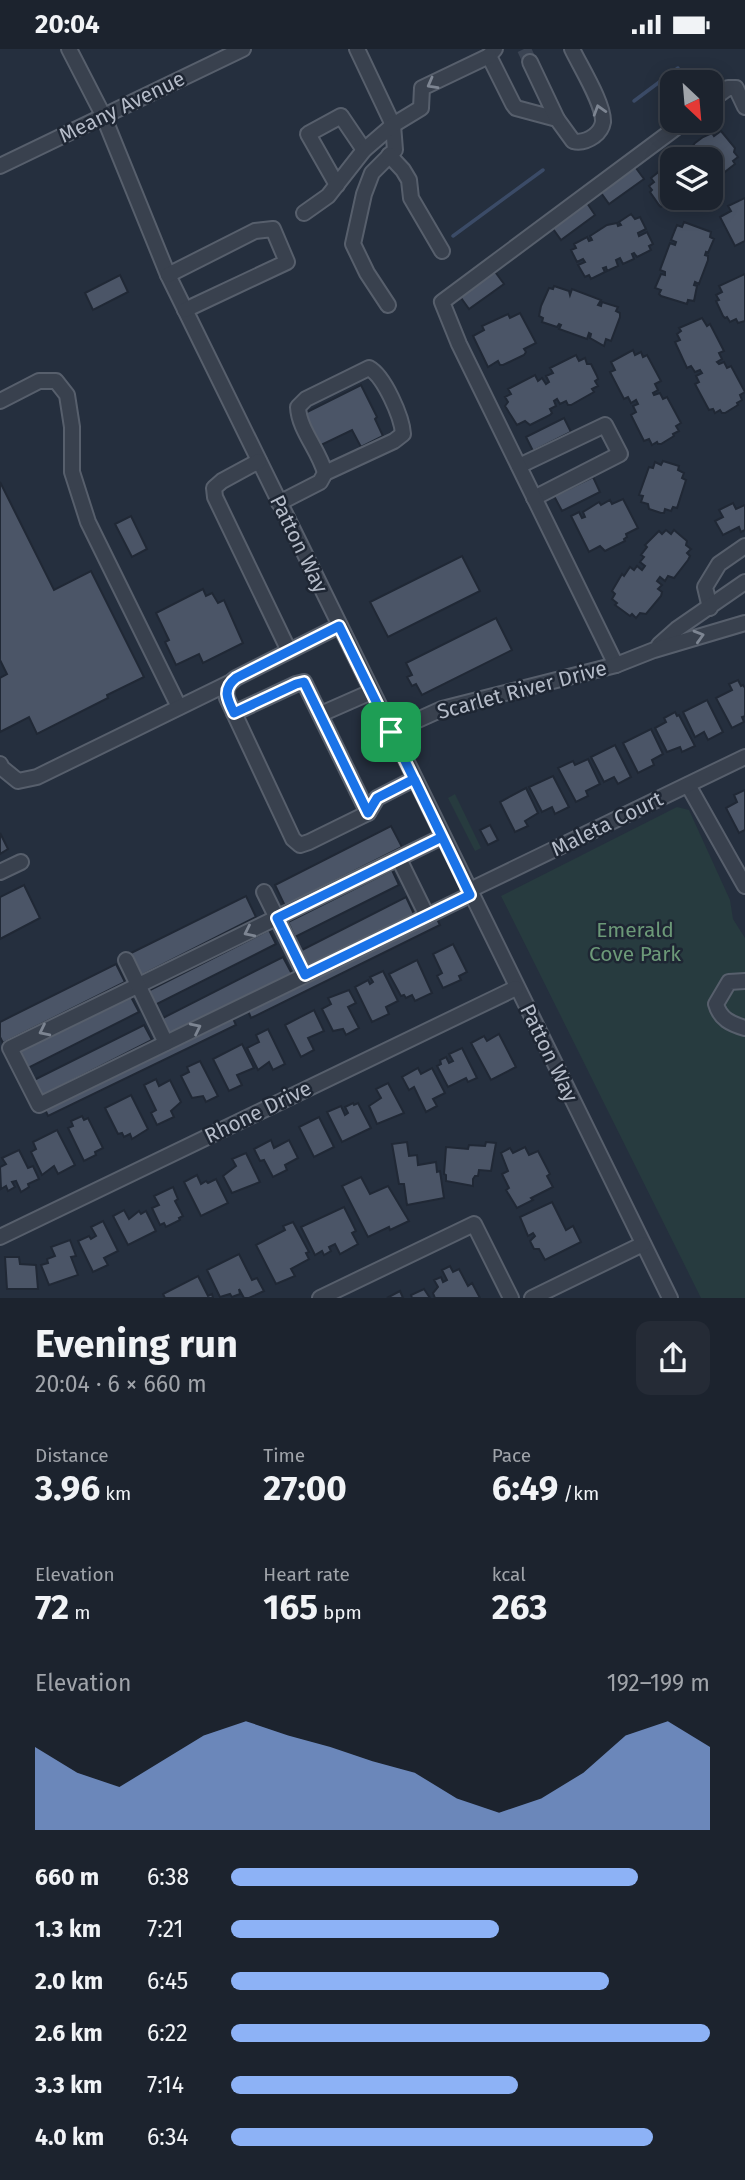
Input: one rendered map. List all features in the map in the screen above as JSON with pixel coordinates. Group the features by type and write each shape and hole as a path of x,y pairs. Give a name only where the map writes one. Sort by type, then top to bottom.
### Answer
{"street":[{"name":"Patton Way","path":"69,49 103,115 168,275 670,1298"},
{"name":"Meany Avenue","path":"0,166 243,49"},
{"path":"357,49 393,125 395,150 372,173 364,194 353,244 367,273 388,305"},
{"path":"530,62 558,119 573,141 586,141 596,134 603,122 598,103 572,49"},
{"path":"304,213 328,196 364,151 393,125 421,108 422,88 492,52 516,108 558,119"},
{"path":"723,92 728,88 736,88 745,107"},
{"path":"337,185 308,134 341,116 364,151"},
{"path":"616,665 459,344 442,302 669,133"},
{"path":"389,155 409,180 411,198 442,251"},
{"path":"168,275 255,231 273,229 287,262 185,310"},
{"path":"279,503 320,482 325,473 394,441 403,434 402,423 378,373 369,368 306,400 298,407 299,416 325,473"},
{"path":"0,401 39,381 56,381 67,395 72,427 72,472 88,522 179,707"},
{"path":"519,466 605,425 620,454 534,498"},
{"path":"259,461 222,481 214,488 215,497 289,651"},
{"path":"710,608 705,587 719,564 745,546"},
{"name":"Scarlet River Drive","path":"654,650 677,628 745,582"},
{"name":"Scarlet River Drive","path":"391,732 442,709 616,665 654,650 745,623"},
{"path":"0,764 18,781 37,777 339,626"},
{"path":"234,713 304,682 368,813"},
{"path":"229,683 227,698 293,839 300,845 368,813 377,798 414,779"},
{"path":"321,714 371,692"},
{"name":"Maleta Court","path":"138,985 10,1048 39,1105 745,757"},
{"path":"688,785 745,886"},
{"path":"138,985 442,837"},
{"path":"399,859 427,916"},
{"path":"0,872 21,862"},
{"path":"264,892 305,975"},
{"path":"126,960 166,1043"},
{"path":"745,981 729,982 716,1004 724,1020 745,1028"},
{"name":"Rhone Drive","path":"0,1237 516,988"},
{"path":"320,1298 474,1224 511,1298"},
{"path":"532,1298 643,1244"}],"green space":[{"path":"455,794 481,848 475,851 448,798"},
{"name":"Emerald Cove Park","path":"677,807 689,810 730,900 733,919 745,938 745,1298 701,1298 501,896"}],"building":[{"path":"712,133 714,136 723,133 735,148 734,152 738,157 733,161 735,164 723,173 723,147 692,147 703,137"},
{"path":"633,164 644,179 609,204 599,190"},
{"path":"660,171 660,206 650,192 652,190 649,186 654,182 651,178"},
{"path":"745,198 745,241 735,246 720,217 731,211 728,206"},
{"path":"585,200 595,215 561,240 551,226"},
{"path":"631,214 635,219 640,217 646,229 638,233 639,236 647,232 653,244 649,246 651,250 637,257 632,254 634,259 623,264 620,258 616,260 618,266 607,271 606,267 603,268 605,272 591,279 589,275 585,277 578,265 585,262 583,259 577,262 571,250 576,248 574,244 587,237 589,241 592,240 590,236 607,225 621,225 619,222"},
{"path":"684,222 711,232 710,237 714,239 705,255 708,260 699,284 695,282 694,285 697,286 694,301 688,300 687,304 661,296 661,290 655,288 661,274 665,275 665,272 660,270 670,243 675,245 676,242 671,240 677,225 682,227"},
{"path":"493,269 504,284 469,309 459,295"},
{"path":"745,274 745,321 738,323 736,319 730,322 723,316 716,295 722,292 719,286"},
{"path":"120,275 128,292 93,310 85,293"},
{"path":"554,286 569,291 570,295 572,289 601,300 598,305 601,306 602,302 618,307 616,311 620,313 620,317 611,341 606,339 604,346 590,338 589,333 587,339 559,329 559,324 557,327 542,322 543,318 539,316 541,306 549,288 553,289"},
{"path":"520,313 536,343 524,349 524,355 503,365 498,361 488,367 473,336 484,330 482,326 508,314 510,318"},
{"path":"702,318 707,326 710,324 724,351 719,353 722,359 717,362 724,362 727,368 731,366 745,392 740,395 742,400 738,405 725,413 709,410 695,384 699,382 696,376 702,373 700,370 695,372 691,366 687,368 675,342 680,340 677,334 681,331 679,328"},
{"path":"633,350 635,355 641,352 643,357 647,355 661,381 655,384 658,390 654,395 660,393 663,399 667,397 681,423 676,426 679,431 661,444 657,442 652,445 649,439 644,441 631,415 636,412 633,406 638,404 636,400 631,403 628,397 624,399 610,372 615,370 611,362"},
{"path":"576,355 579,361 585,358 587,364 591,364 597,376 595,381 598,386 592,389 594,392 571,405 566,401 560,404 557,399 554,401 556,406 550,409 550,415 530,425 525,421 517,425 505,406 508,402 505,397 511,394 508,389 535,375 538,381 542,378 546,384 549,382 546,376 553,373 550,368"},
{"path":"361,385 383,436 361,447 352,430 317,447 301,415"},
{"path":"564,418 571,432 533,451 526,437"},
{"path":"663,461 679,466 678,470 684,473 682,478 686,480 677,508 673,507 671,511 665,509 664,513 661,513 649,509 648,504 641,502 643,496 639,495 649,467 653,468 655,462 661,465"},
{"path":"593,477 600,492 562,511 554,496"},
{"path":"0,482 54,590 91,571 144,677 37,734 29,717 0,732 0,678 7,674 0,660"},
{"path":"623,499 638,528 626,534 625,541 605,551 600,546 589,552 571,516 579,512 582,518 585,517 583,512 599,502 601,505 610,500 612,504"},
{"path":"733,503 736,509 745,505 745,530 741,532 739,527 723,535 715,521 723,517 719,510"},
{"path":"131,516 147,549 132,557 115,524"},
{"path":"666,530 671,534 674,530 687,541 686,545 691,549 687,553 690,556 674,578 668,576 665,581 660,577 657,581 662,585 658,589 662,592 661,596 646,614 640,613 636,618 632,614 630,616 615,605 617,603 612,599 615,594 612,591 622,574 624,576 630,567 634,570 637,566 642,570 645,566 640,562 647,547 645,545 659,531 662,534"},
{"path":"462,556 480,591 388,637 370,602"},
{"path":"203,589 206,596 212,593 218,603 224,600 243,643 203,663 199,654 176,665 165,642 169,640 156,613"},
{"path":"496,618 512,650 422,695 416,684 412,686 407,677 412,675 406,663"},
{"path":"738,680 745,688 745,716 742,717 744,722 732,728 716,698 732,690 729,684"},
{"path":"707,700 723,732 708,740 704,732 695,737 683,712"},
{"path":"675,712 695,746 682,752 680,747 667,752 655,728 666,722 664,718"},
{"path":"651,729 663,754 652,760 654,765 638,773 623,743"},
{"path":"615,745 631,777 618,784 614,777 604,782 591,757"},
{"path":"588,759 600,784 586,791 588,796 576,802 558,768 573,761 575,765"},
{"path":"553,776 569,807 555,814 552,807 542,812 529,787"},
{"path":"526,788 538,813 525,821 528,826 515,832 500,802"},
{"path":"745,790 745,830 739,833 726,808 737,802 734,795"},
{"path":"490,825 498,840 488,845 480,830"},
{"path":"391,826 402,847 285,906 275,885"},
{"path":"0,833 8,849 0,854"},
{"path":"392,870 399,885 295,937 288,922"},
{"path":"24,885 40,918 0,939 0,897"},
{"path":"246,896 256,917 140,976 129,954"},
{"path":"406,897 414,914 308,967 300,951"},
{"path":"434,913 440,925 251,1018 246,1006"},
{"path":"269,930 276,944 155,1005 148,991"},
{"path":"453,944 467,972 459,976 461,980 443,988 437,976 442,973 433,954"},
{"path":"283,957 292,974 169,1035 161,1019"},
{"path":"417,960 432,993 415,1001 412,995 406,998 401,996 389,974"},
{"path":"116,964 125,982 3,1043 0,1037 0,1022"},
{"path":"383,971 398,1001 386,1007 389,1014 372,1022 355,987 368,980 370,984 373,982 370,977"},
{"path":"349,990 356,1003 348,1007 359,1028 346,1035 343,1029 333,1031 322,1009 331,1004 328,998"},
{"path":"130,995 139,1012 28,1068 19,1051"},
{"path":"314,1010 324,1031 308,1038 314,1050 301,1057 285,1025"},
{"path":"231,1014 236,1025 48,1116 43,1105"},
{"path":"144,1025 152,1040 42,1096 34,1080"},
{"path":"268,1029 285,1064 273,1070 269,1062 258,1070 247,1048 259,1042 256,1035"},
{"path":"499,1034 516,1067 491,1080 471,1043 484,1036 487,1041"},
{"path":"242,1044 254,1068 237,1075 242,1085 229,1091 213,1059"},
{"path":"462,1048 477,1078 468,1082 466,1078 448,1087 437,1066 441,1064 440,1060 446,1057 449,1063 453,1061 449,1054"},
{"path":"200,1061 218,1096 206,1102 203,1096 192,1098 181,1076 189,1072 187,1067"},
{"path":"418,1068 421,1074 432,1068 445,1093 433,1099 437,1106 426,1112 414,1087 409,1090 402,1077"},
{"path":"156,1079 159,1086 170,1080 181,1102 171,1111 174,1117 157,1125 151,1113 156,1110 144,1085"},
{"path":"388,1083 404,1113 377,1124 369,1106 381,1098 376,1089"},
{"path":"131,1095 148,1129 132,1139 130,1134 124,1137 122,1133 118,1134 105,1108"},
{"path":"358,1103 371,1128 342,1142 327,1112 341,1106 345,1115 348,1113 345,1107"},
{"path":"82,1116 84,1120 88,1118 103,1148 84,1161 68,1128 73,1126 71,1121"},
{"path":"319,1117 334,1147 314,1157 299,1127"},
{"path":"57,1130 75,1165 58,1174 54,1166 42,1175 31,1152 36,1149 33,1142"},
{"path":"271,1140 274,1148 289,1140 298,1158 285,1165 287,1170 273,1177 254,1149"},
{"path":"407,1142 409,1156 417,1155 418,1165 436,1162 444,1198 407,1205 404,1184 399,1184 392,1144"},
{"path":"486,1142 496,1143 491,1171 479,1170 478,1176 473,1179 473,1186 446,1181 446,1147 468,1149 469,1145 485,1146"},
{"path":"525,1147 529,1155 538,1151 550,1174 547,1176 553,1187 517,1208 506,1190 509,1188 502,1174 508,1171 501,1153 510,1148 513,1153"},
{"path":"19,1150 28,1168 33,1166 39,1179 28,1184 29,1187 21,1192 16,1181 12,1182 15,1187 8,1191 6,1186 1,1189 0,1167 6,1164 2,1158"},
{"path":"246,1153 260,1182 232,1193 223,1176 236,1166 232,1159"},
{"path":"197,1175 201,1184 216,1179 228,1203 201,1216 184,1182"},
{"path":"361,1177 370,1194 388,1186 409,1221 368,1237 342,1186"},
{"path":"173,1187 178,1199 175,1201 183,1216 166,1227 164,1223 160,1225 152,1208 159,1205 154,1196"},
{"path":"552,1202 566,1230 573,1226 581,1242 545,1260 539,1249 534,1249 530,1241 535,1236 533,1233 528,1236 520,1217"},
{"path":"344,1207 356,1231 352,1233 358,1244 340,1254 335,1244 329,1247 331,1251 324,1255 322,1251 315,1255 301,1227"},
{"path":"124,1210 129,1219 139,1211 141,1214 146,1211 156,1231 128,1245 113,1216"},
{"path":"103,1221 118,1251 104,1258 108,1265 93,1272 78,1241 96,1236 91,1227"},
{"path":"293,1222 309,1252 306,1253 309,1259 291,1269 295,1276 276,1284 256,1245 285,1230 283,1226"},
{"path":"70,1240 76,1256 71,1257 78,1275 49,1285 41,1265 48,1263 47,1259 55,1256 51,1247"},
{"path":"239,1254 252,1280 257,1278 264,1291 244,1298 239,1289 240,1294 220,1297 207,1270"},
{"path":"5,1257 19,1257 20,1264 36,1265 38,1289 7,1289"},
{"path":"450,1266 453,1272 459,1269 468,1286 472,1283 480,1298 435,1298 433,1293 438,1287 434,1280 441,1277 443,1282 447,1280 442,1270"},
{"path":"198,1276 208,1296 212,1294 213,1298 165,1298 163,1294"},
{"path":"424,1289 430,1298 412,1298 411,1295"},
{"path":"400,1291 403,1298 387,1298"}],"waterway":[{"path":"634,101 678,68"},
{"path":"453,236 543,170"}],"tunnel":[{"path":"524,49 530,62"}],"route":[{"path":"391,732 339,626 236,678 229,683 226,691 234,713 304,682 368,813 377,798 414,779 442,837 277,918 305,975 470,895 442,837 414,779 391,732"}]}
